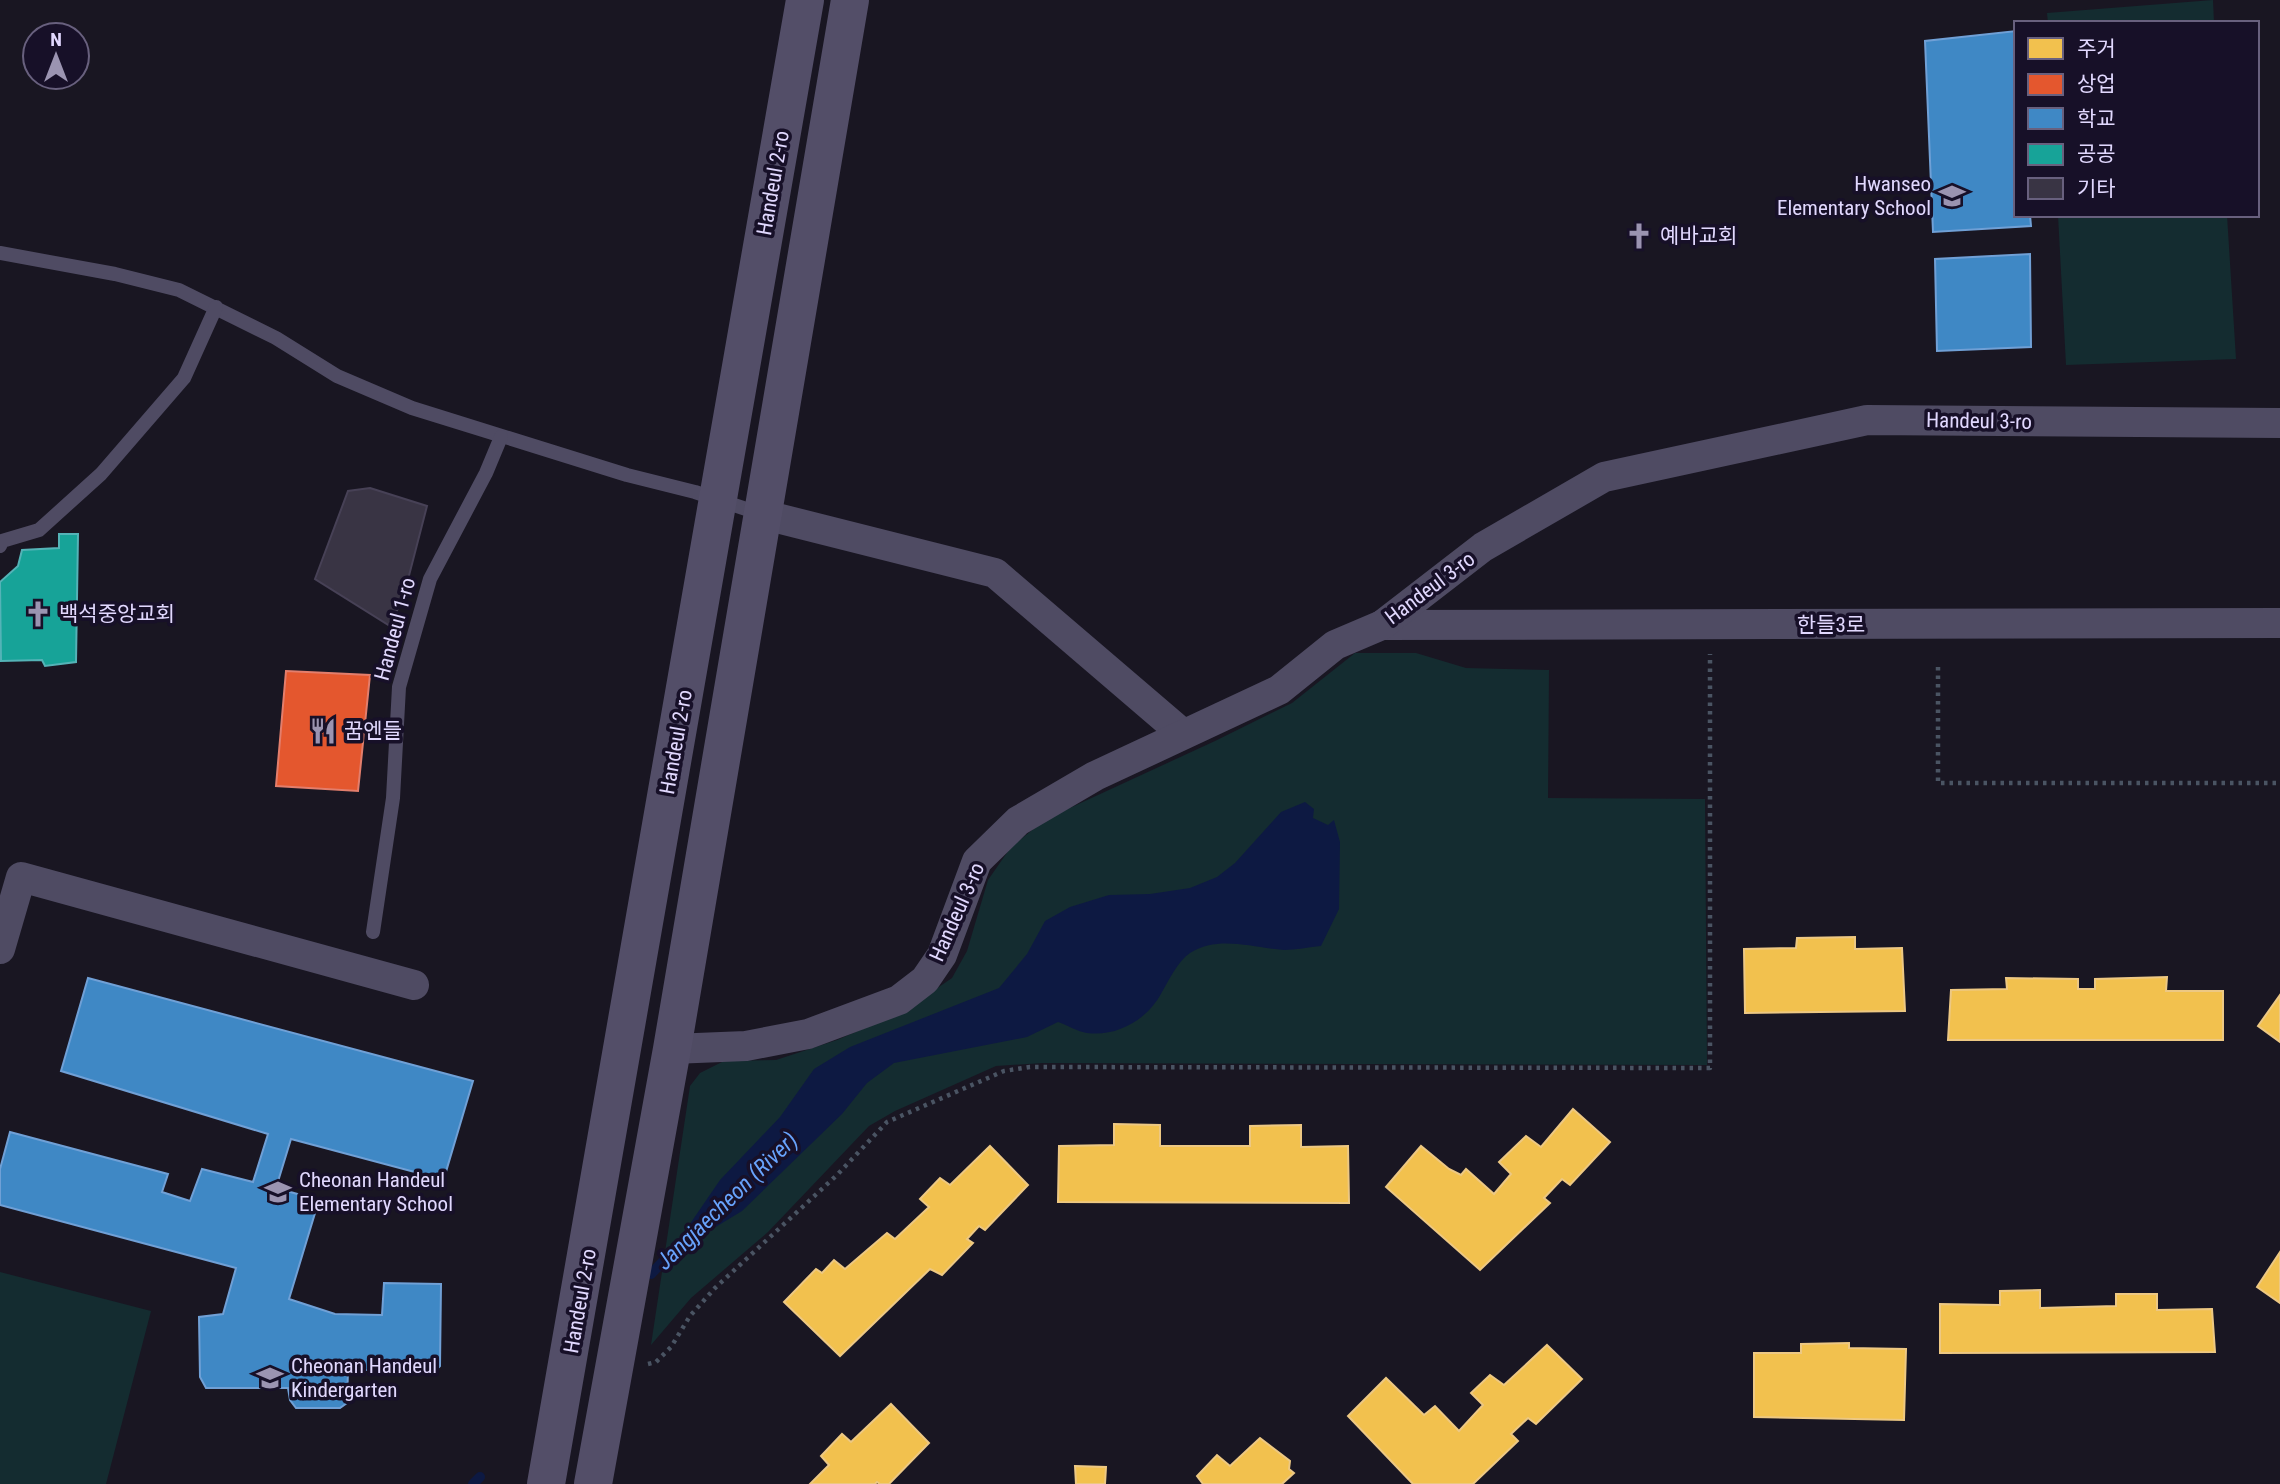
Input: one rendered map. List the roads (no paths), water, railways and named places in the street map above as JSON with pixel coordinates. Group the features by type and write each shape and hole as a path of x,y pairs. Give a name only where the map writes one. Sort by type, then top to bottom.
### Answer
{"street":[{"name":"Handeul 2-ro","path":"546,1484 805,0"},
{"name":"Handeul 2-ro","path":"593,1484 672,1049 850,0"},
{"name":"Handeul 3-ro","path":"672,1049 746,1046 808,1034 899,1000 925,979 942,955 977,861 1018,821 1095,776 1279,690 1335,645 1382,625 1483,547 1604,477 1867,420 2280,423"},
{"path":"761,514 995,573 1183,734"},
{"name":"한들3로","path":"1382,625 2280,623"},
{"path":"0,949 21,877 414,985"}],"lane":[{"path":"0,253 115,274 179,290 276,338 337,376 412,408 761,514"},
{"path":"0,546 2,541 39,530 101,474 184,378 216,307"},
{"name":"Handeul 1-ro","path":"373,932 393,798 399,687 430,579 486,473 501,437"}],"water":[{"path":"1305,802 1314,809 1313,818 1328,825 1334,820 1340,842 1339,909 1321,946 1284,950 1224,944 1201,948 1182,961 1149,1010 1121,1029 1087,1033 1058,1022 1027,1037 894,1063 867,1083 842,1114 742,1211 668,1256 720,1180 780,1117 814,1069 850,1047 999,988 1027,954 1045,921 1070,907 1109,895 1150,894 1190,888 1217,877 1235,863 1281,812"}],"waterway":[{"name":"Jangjaecheon (River)","path":"651,1274 675,1249"},
{"name":"Jangjaecheon (River)","path":"473,1484 480,1477"}],"place":[{"name":"Hwanseo Elementary School","path":"1952,196"},
{"name":"예바교회","path":"1639,236"},
{"name":"백석중앙교회","path":"38,614"},
{"name":"꿈엔들","path":"323,731"},
{"name":"Cheonan Handeul Elementary School","path":"278,1192"},
{"name":"Cheonan Handeul Kindergarten","path":"270,1378"}]}
